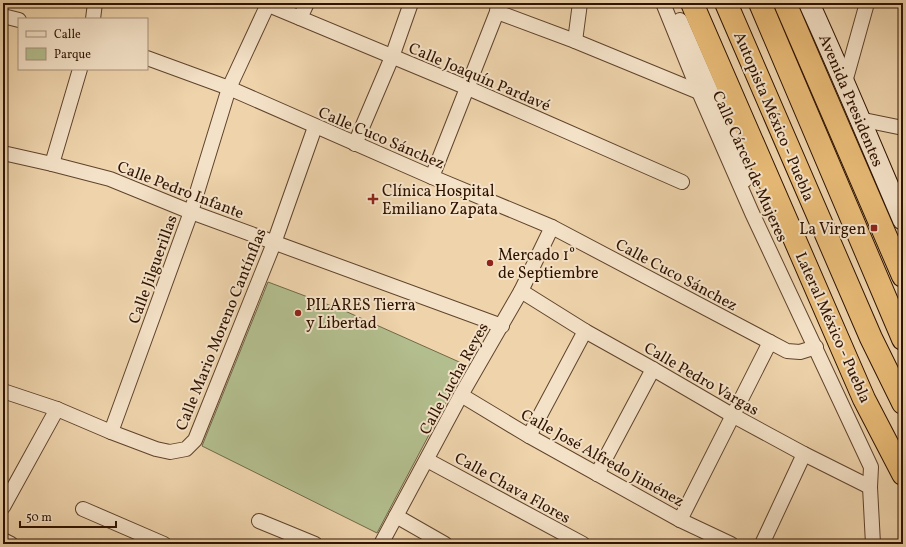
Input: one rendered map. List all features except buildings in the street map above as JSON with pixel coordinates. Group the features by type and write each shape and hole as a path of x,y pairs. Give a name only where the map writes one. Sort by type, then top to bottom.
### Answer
{"highway":[{"name":"Lateral México - Puebla","path":"692,3 864,399 903,474"},
{"name":"Autopista México - Puebla","path":"726,3 871,338 903,403"},
{"name":"Autopista México - Puebla","path":"760,3 903,339"},
{"path":"785,3 903,276"}],"main road":[{"name":"Avenida Presidentes","path":"809,3 845,82 859,119 903,220"}],"street":[{"path":"93,18 95,3"},
{"path":"300,18 307,3"},
{"path":"355,144 392,57 411,3"},
{"path":"575,41 580,3"},
{"name":"Calle Cárcel de Mujeres","path":"663,3 699,92 752,213 872,467 870,487 873,544"},
{"path":"673,3 739,155 752,213"},
{"path":"845,82 867,3"},
{"name":"Calle Joaquín Pardavé","path":"266,4 468,88 682,182"},
{"name":"Calle Jilguerillas","path":"112,432 190,212 229,88 266,4"},
{"path":"432,178 468,88 497,8 699,92"},
{"path":"3,16 18,20"},
{"name":"Calle Cuco Sánchez","path":"148,58 229,88 432,178 552,227 787,351 800,352 816,347"},
{"path":"52,164 80,70"},
{"path":"859,119 903,128"},
{"name":"Calle Mario Moreno Cantínflas","path":"3,391 56,409 156,449 170,452 186,449 195,440 274,243 315,127"},
{"name":"Calle Pedro Infante","path":"3,153 110,179 190,212 502,326"},
{"name":"Calle Lucha Reyes","path":"381,544 462,395 521,291 552,227"},
{"name":"Calle Pedro Vargas","path":"521,291 585,331 732,416 870,487"},
{"path":"530,436 585,331"},
{"path":"680,520 770,342"},
{"path":"597,474 653,369"},
{"name":"Calle José Alfredo Jiménez","path":"462,395 597,474 680,520 726,543"},
{"path":"3,507 56,409"},
{"path":"762,544 804,454"},
{"name":"Calle Chava Flores","path":"427,460 583,544"},
{"path":"83,509 164,544"},
{"path":"396,516 445,544"},
{"path":"259,521 315,544"},
{"path":"3,540 11,544"}],"green space":[{"path":"268,282 345,311 466,365 377,533 202,446"}],"place":[{"name":"Clínica Hospital Emiliano Zapata","path":"373,199"},
{"name":"La Virgen","path":"874,228"},
{"name":"Mercado 1° de Septiembre","path":"490,263"},
{"name":"PILARES Tierra y Libertad","path":"298,313"}]}
